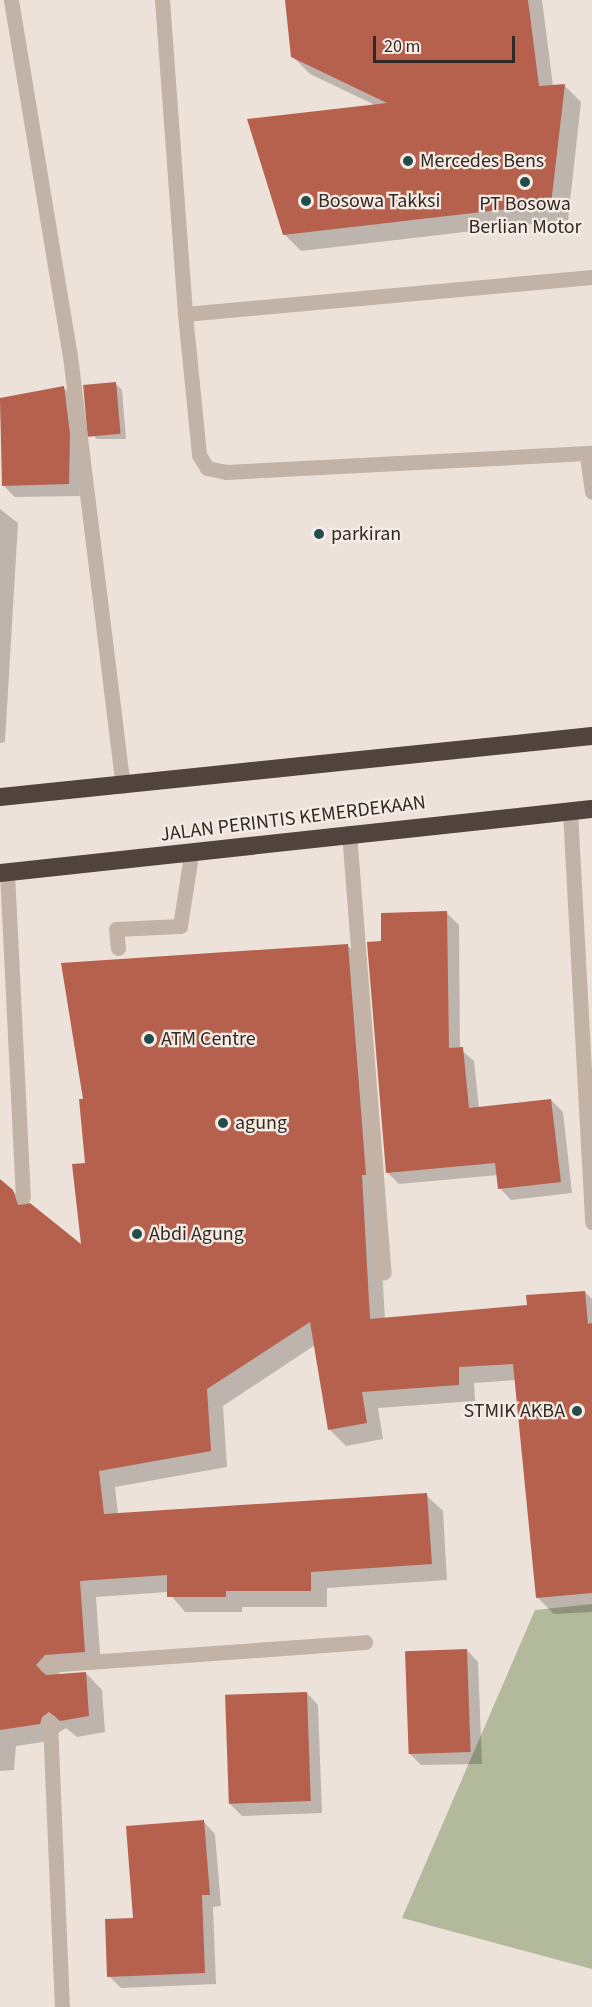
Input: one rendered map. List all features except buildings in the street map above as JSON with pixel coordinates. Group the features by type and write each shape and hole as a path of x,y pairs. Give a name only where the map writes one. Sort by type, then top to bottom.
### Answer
{"highway":[{"path":"0,797 592,736"},
{"name":"JALAN PERINTIS KEMERDEKAAN","path":"3,873 191,855 349,833 592,809"}],"lane":[{"path":"11,0 70,356 123,786"},
{"path":"162,0 185,314 199,455 207,468 226,472 590,455 592,492"},
{"path":"185,314 592,277"},
{"path":"570,812 592,1222"},
{"path":"349,833 384,1272"},
{"path":"118,948 116,929 180,926 191,855"},
{"path":"3,873 23,1197"},
{"path":"46,1665 365,1642"},
{"path":"50,1722 62,2007"}],"green space":[{"path":"592,1604 592,1969 402,1918 535,1610"}],"place":[{"name":"Mercedes Bens","path":"408,161"},
{"name":"PT Bosowa Berlian Motor","path":"525,182"},
{"name":"Bosowa Takksi","path":"306,201"},
{"name":"parkiran","path":"319,534"},
{"name":"ATM Centre","path":"149,1039"},
{"name":"agung","path":"223,1123"},
{"name":"Abdi Agung","path":"137,1234"},
{"name":"STMIK AKBA","path":"577,1411"}]}
